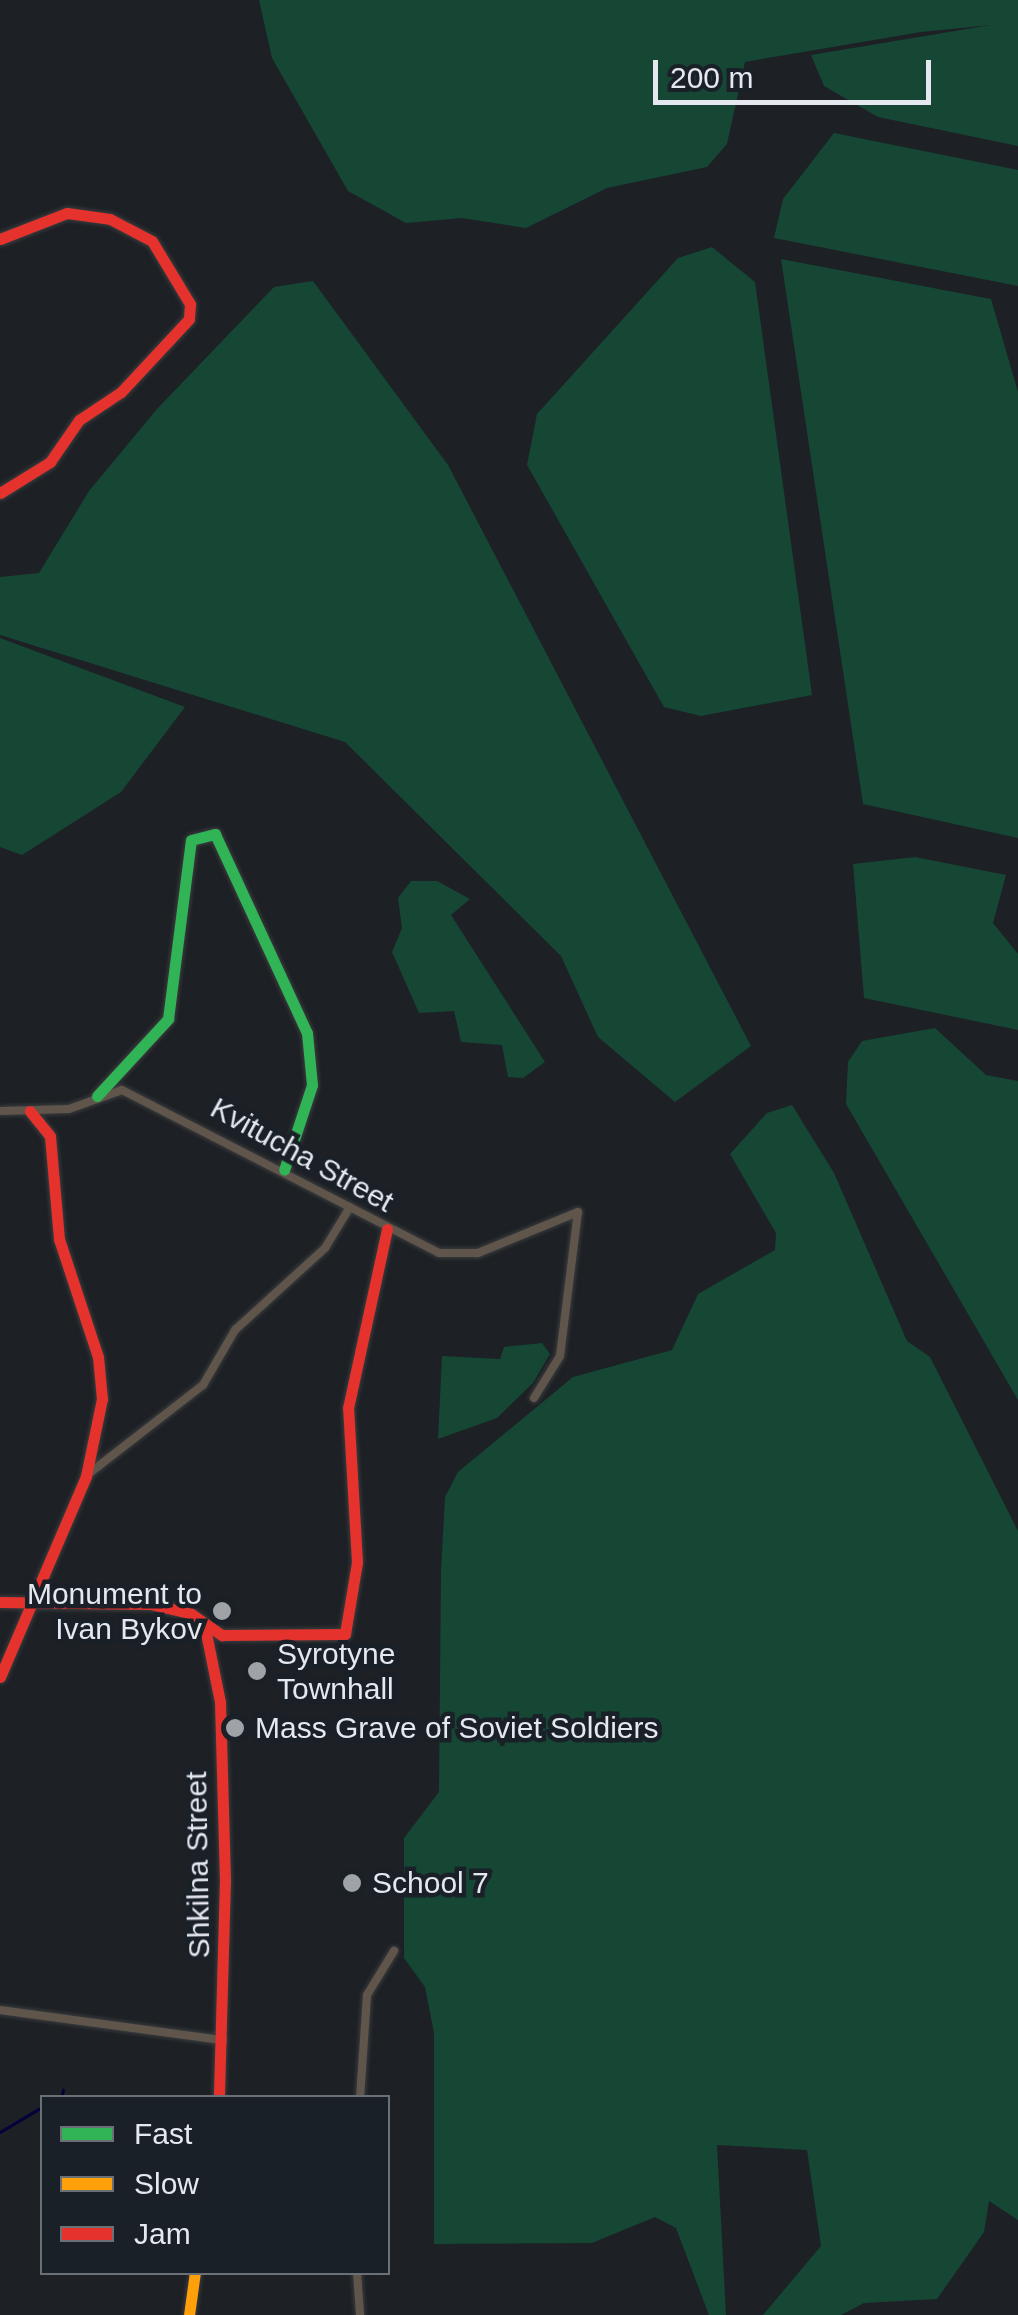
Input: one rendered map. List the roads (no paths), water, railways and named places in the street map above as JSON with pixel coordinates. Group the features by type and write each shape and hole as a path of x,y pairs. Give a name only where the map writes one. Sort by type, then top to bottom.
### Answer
{"street":[{"path":"0,239 67,213 110,219 164,254 190,304 190,319 121,392 80,420 50,462 0,492"},
{"path":"97,1096 168,1019 184,945 191,840 215,834 296,993 307,1033 312,1085 284,1170"},
{"name":"Kvitucha Street","path":"0,1110 30,1111 97,1096 145,1097 387,1229 439,1253 467,1254 578,1212 560,1356 534,1398"},
{"path":"0,1677 28,1600 86,1476 102,1400 98,1357 59,1239 50,1136 30,1111"},
{"path":"86,1476 194,1395 235,1330 325,1248 350,1207"},
{"path":"0,1602 150,1604 190,1613 206,1633 345,1634 352,1617 348,1408 387,1229"},
{"name":"Shkilna Street","path":"206,1633 220,1702 223,2040 219,2095"},
{"path":"360,2095 367,1995 394,1951"},
{"path":"0,2010 223,2040"},
{"path":"189,2315 195,2275"},
{"path":"357,2275 360,2315"}],"waterway":[{"path":"62,2095 63,2090"},
{"path":"0,2132 40,2108"}],"place":[{"name":"Monument to Ivan Bykov","path":"222,1611"},
{"name":"Syrotyne Townhall","path":"257,1671"},
{"name":"Mass Grave of Soviet Soldiers","path":"235,1728"},
{"name":"School 7","path":"352,1883"}]}
